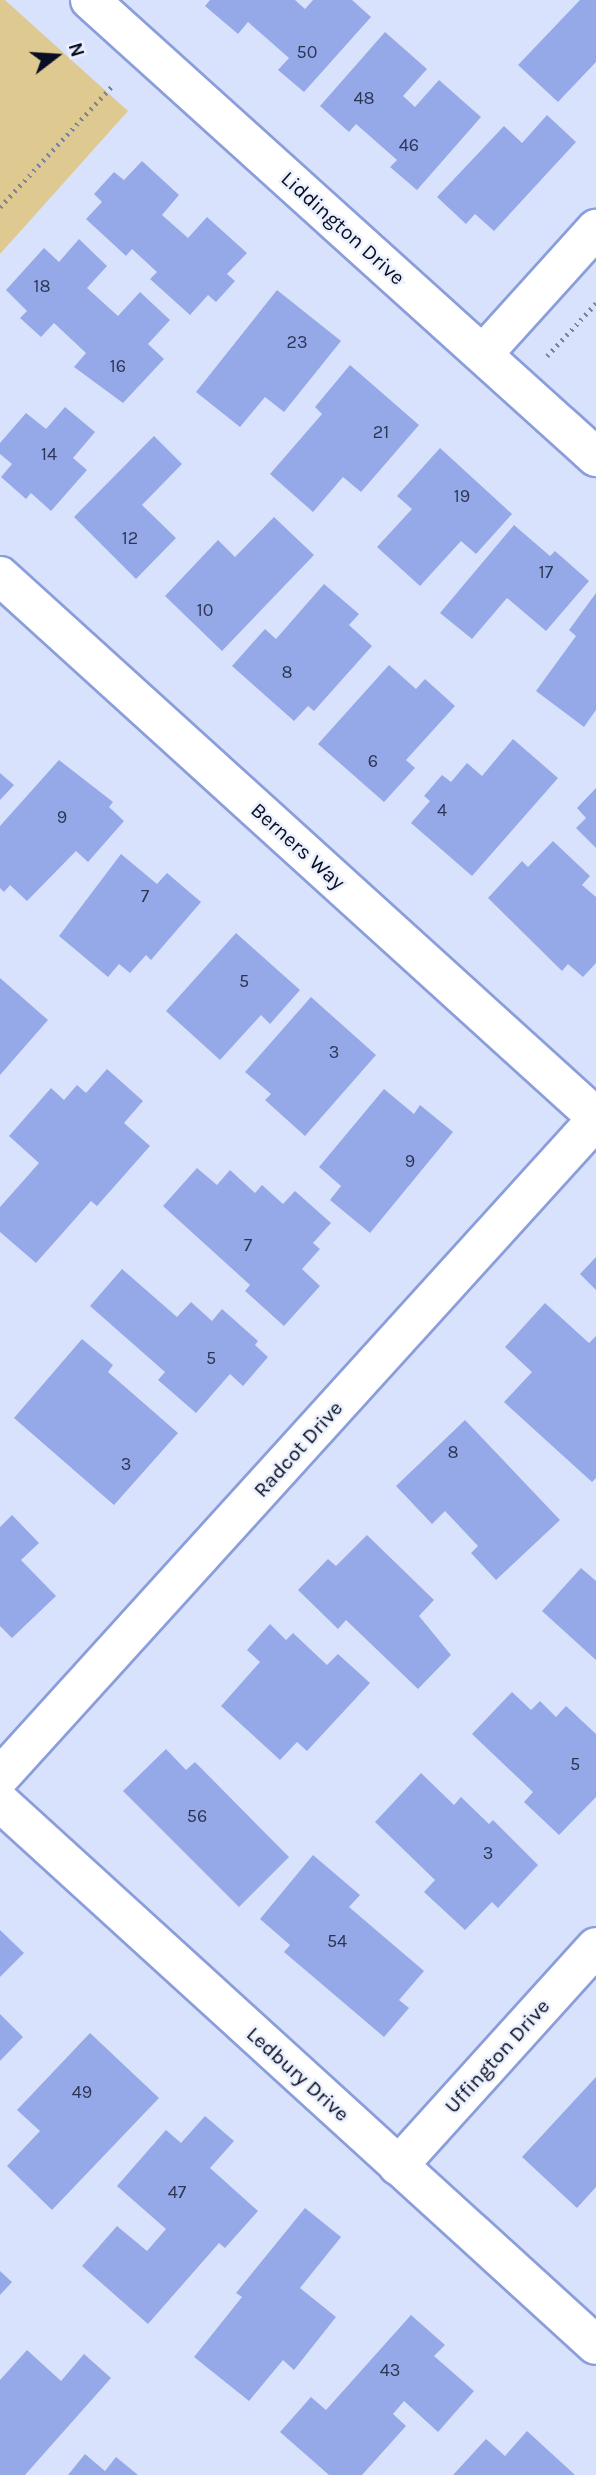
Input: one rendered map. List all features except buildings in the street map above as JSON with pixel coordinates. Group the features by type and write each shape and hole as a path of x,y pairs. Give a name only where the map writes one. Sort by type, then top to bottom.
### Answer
{"street":[{"name":"Liddington Drive","path":"90,0 596,457"},
{"path":"483,355 596,229"},
{"name":"Berners Way","path":"0,576 596,1119"},
{"name":"Radcot Drive","path":"0,1777 596,1119"},
{"name":"Ledbury Drive","path":"0,1802 596,2345"},
{"name":"Uffington Drive","path":"398,2165 596,1947"}],"path":[{"path":"0,207 113,85"}],"shaded area":[{"path":"0,0 5,0 128,111 0,254"}]}
